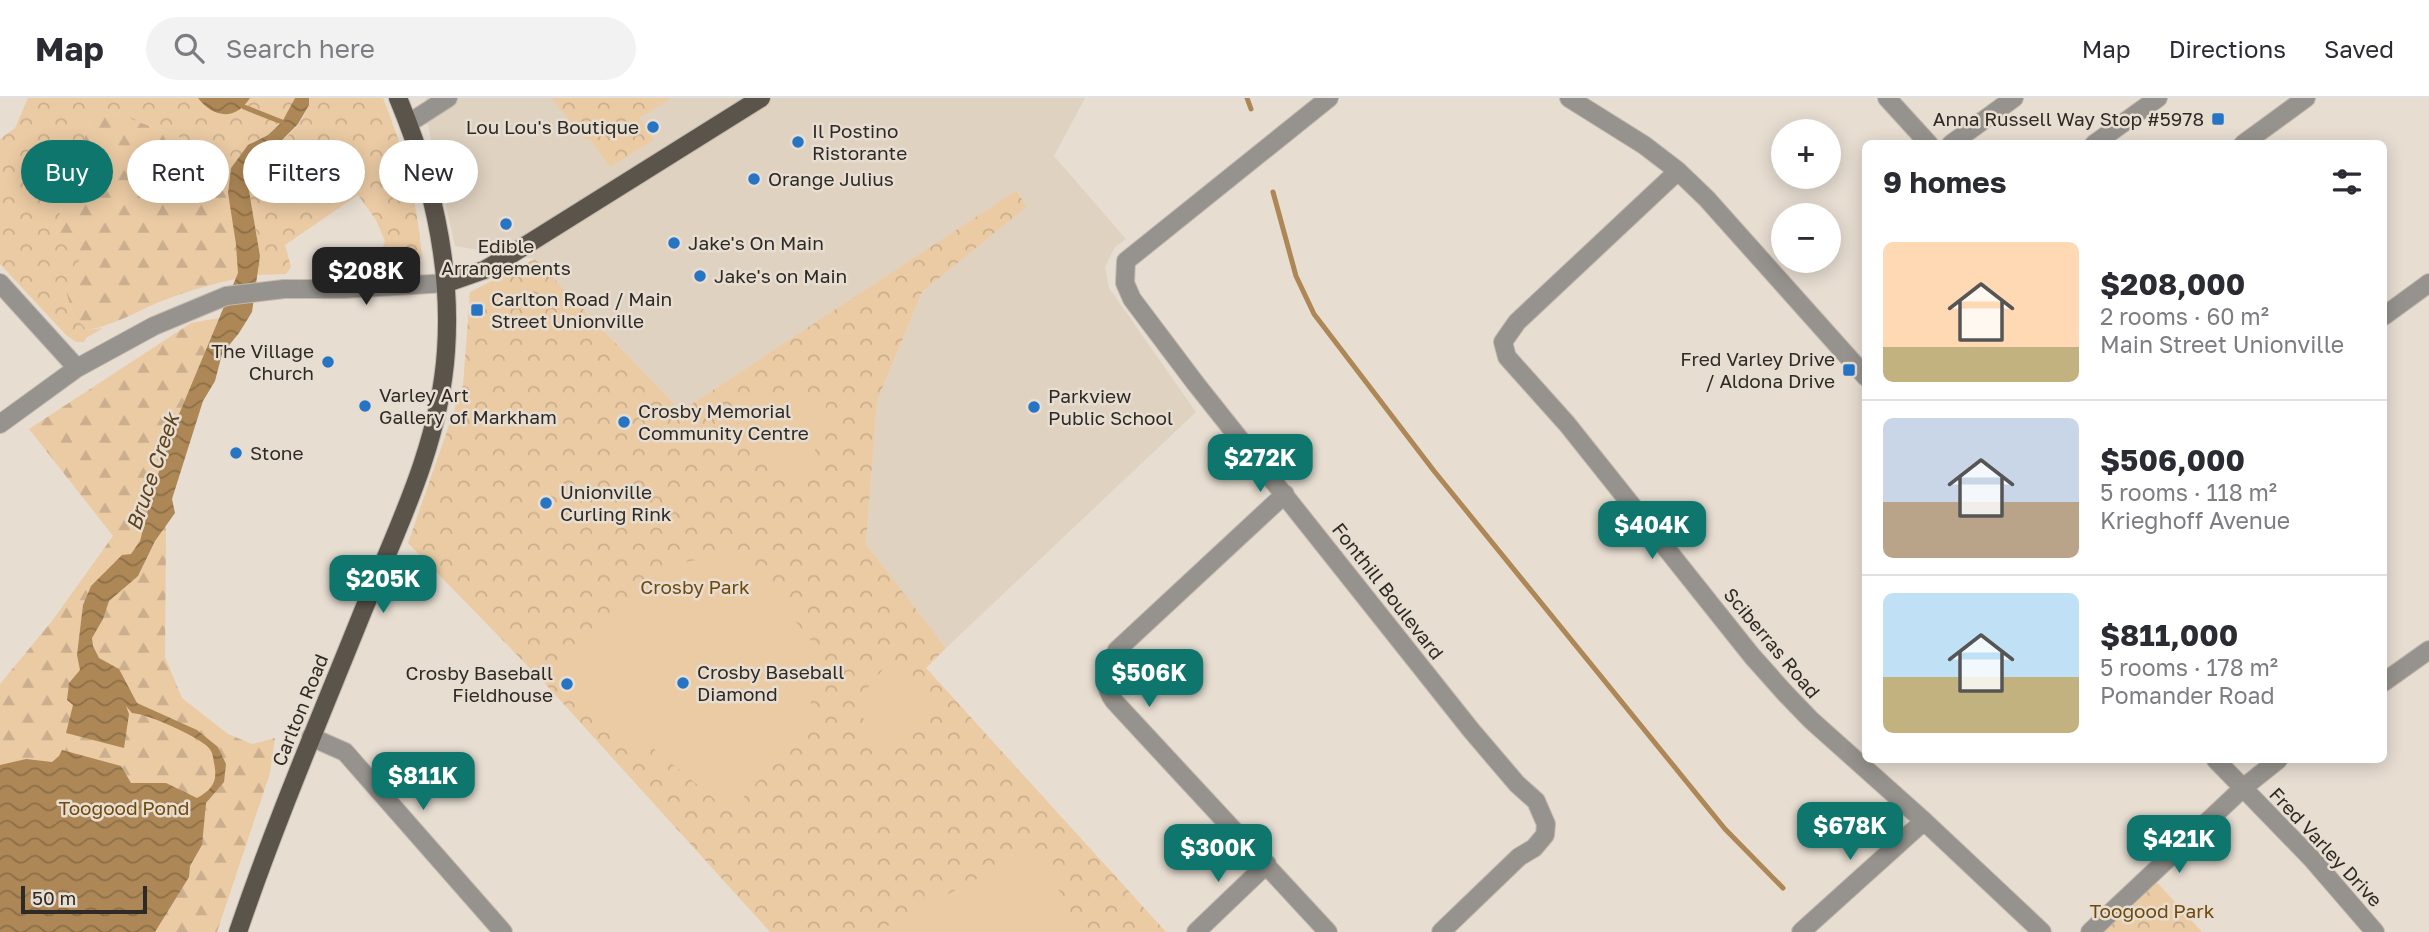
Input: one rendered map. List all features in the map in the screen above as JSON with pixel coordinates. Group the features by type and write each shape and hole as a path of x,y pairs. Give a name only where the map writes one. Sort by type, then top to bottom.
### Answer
{"main road":[{"name":"Carlton Road","path":"239,932 311,737 421,470 436,417 446,352 445,263 409,123 398,98"},
{"path":"447,283 484,270 508,257 761,98"}],"street":[{"path":"409,123 448,98"},
{"name":"Fonthill Boulevard","path":"1329,98 1126,261 1125,283 1132,299 1196,384 1471,730 1517,784 1536,801 1546,824 1545,835 1441,932"},
{"path":"1569,98 1644,145 1678,171 1862,373"},
{"path":"1887,98 1925,140"},
{"path":"1956,140 2014,98"},
{"path":"2100,140 2158,98"},
{"path":"2249,140 2306,98"},
{"name":"Sciberras Road","path":"1678,171 1517,322 1503,342 1507,357 1567,424 1752,656 1785,693 2042,932"},
{"path":"0,283 77,368"},
{"path":"0,424 77,368 154,326 226,296 262,291 447,283"},
{"path":"2387,314 2429,283"},
{"path":"1285,494 1117,650 1108,668 1107,682 1108,692 1114,701 1328,932"},
{"path":"2387,680 2429,650"},
{"path":"311,737 345,752 503,932"},
{"name":"Fred Varley Drive","path":"2219,763 2312,859 2375,932"},
{"path":"2090,932 2242,788 2274,763"},
{"path":"1801,932 1924,821"},
{"path":"1196,932 1267,864"}],"shaded area":[{"path":"426,98 1085,98 1054,156 1126,239 1115,247 1105,267 1109,288 1196,412 946,648 866,544 877,401 922,292 1025,207 1018,190 681,411 535,259 455,246 445,203 478,203 478,140 431,140 425,112"}],"green space":[{"path":"28,98 295,98 282,122 268,135 257,140 243,140 243,153 231,168 229,140 187,140 94,105 84,140 21,140 21,203 62,203 56,237 79,258 79,279 65,289 73,315 87,330 103,328 84,342 76,342 66,335 0,264 0,139 15,128"},
{"path":"309,98 383,98 398,140 379,140 379,203 414,203 422,259 389,265 377,264 385,241 376,220 364,203 365,140 284,140 300,123"},
{"path":"551,98 670,99 639,118 654,140 610,167 590,139 586,140"},
{"path":"94,105 187,140 127,140 127,203 229,203 229,196 256,275 181,294 114,322 87,330 73,315 65,289 56,237 62,203 113,203 113,140 84,140"},
{"name":"Crosby Park","path":"1017,190 1026,207 922,292 877,401 866,544 946,648 926,668 1166,932 770,932 550,689 408,543 463,385 470,292 535,259 681,411"},
{"path":"251,203 346,203 285,245 291,267 286,274 256,275 260,256"},
{"name":"Toogood Pond","path":"219,318 177,419 155,483 166,530 165,657 182,698 228,734 252,744 275,738 270,773 217,932 0,932 0,684 52,621 113,536 29,429 191,323"},
{"path":"791,387 828,398 809,475 779,468 731,415"},
{"name":"Crosby Baseball Diamond","path":"739,552 813,643 810,724 730,812 647,743 640,751 608,717 601,725 588,710 595,703 589,695 566,697 549,676 577,647 670,565"},
{"path":"892,658 937,710 877,755 857,701"},
{"path":"1036,848 1081,932 876,932"},
{"name":"Toogood Park","path":"2154,879 2202,932 2098,932"}],"water":[{"path":"198,98 250,98 238,110 225,114 211,110"},
{"name":"Toogood Pond","path":"295,98 309,98 309,105 298,124 282,140 258,140 282,122"},
{"name":"Toogood Pond","path":"243,152 243,203 251,203 260,256 252,312 222,354 215,381 203,401 172,499 175,513 155,541 138,576 109,601 92,638 99,658 119,669 137,703 197,730 218,747 226,764 224,782 206,803 202,845 190,866 189,877 155,932 0,932 0,765 26,759 52,762 62,750 121,766 131,783 166,783 197,798 210,788 215,780 213,757 208,747 172,726 132,713 126,706 129,714 124,748 66,733 73,705 67,700 69,683 80,670 77,655 83,605 91,586 122,555 131,554 140,541 155,483 177,419 238,273 229,199 231,168"}],"waterway":[{"path":"1247,98 1251,109"},
{"path":"244,107 282,122"},
{"path":"1273,192 1296,276 1314,314 1434,471 1725,829 1783,888"}],"place":[{"name":"Anna Russell Way Stop #5978","path":"2218,119"},
{"name":"Lou Lou's Boutique","path":"653,127"},
{"name":"Il Postino Ristorante","path":"798,142"},
{"name":"Orange Julius","path":"754,179"},
{"name":"Edible Arrangements","path":"506,224"},
{"name":"Jake's On Main","path":"674,243"},
{"name":"Jake's on Main","path":"700,276"},
{"name":"Carlton Road / Main Street Unionville","path":"477,310"},
{"name":"The Village Church","path":"328,362"},
{"name":"Fred Varley Drive / Aldona Drive","path":"1849,370"},
{"name":"Varley Art Gallery of Markham","path":"365,406"},
{"name":"Parkview Public School","path":"1034,407"},
{"name":"Crosby Memorial Community Centre","path":"624,422"},
{"name":"Stone","path":"236,453"},
{"name":"Unionville Curling Rink","path":"546,503"},
{"name":"Crosby Baseball Diamond","path":"683,683"},
{"name":"Crosby Baseball Fieldhouse","path":"567,684"}],"water label":[{"name":"Bruce Creek","path":"153,472"}]}
